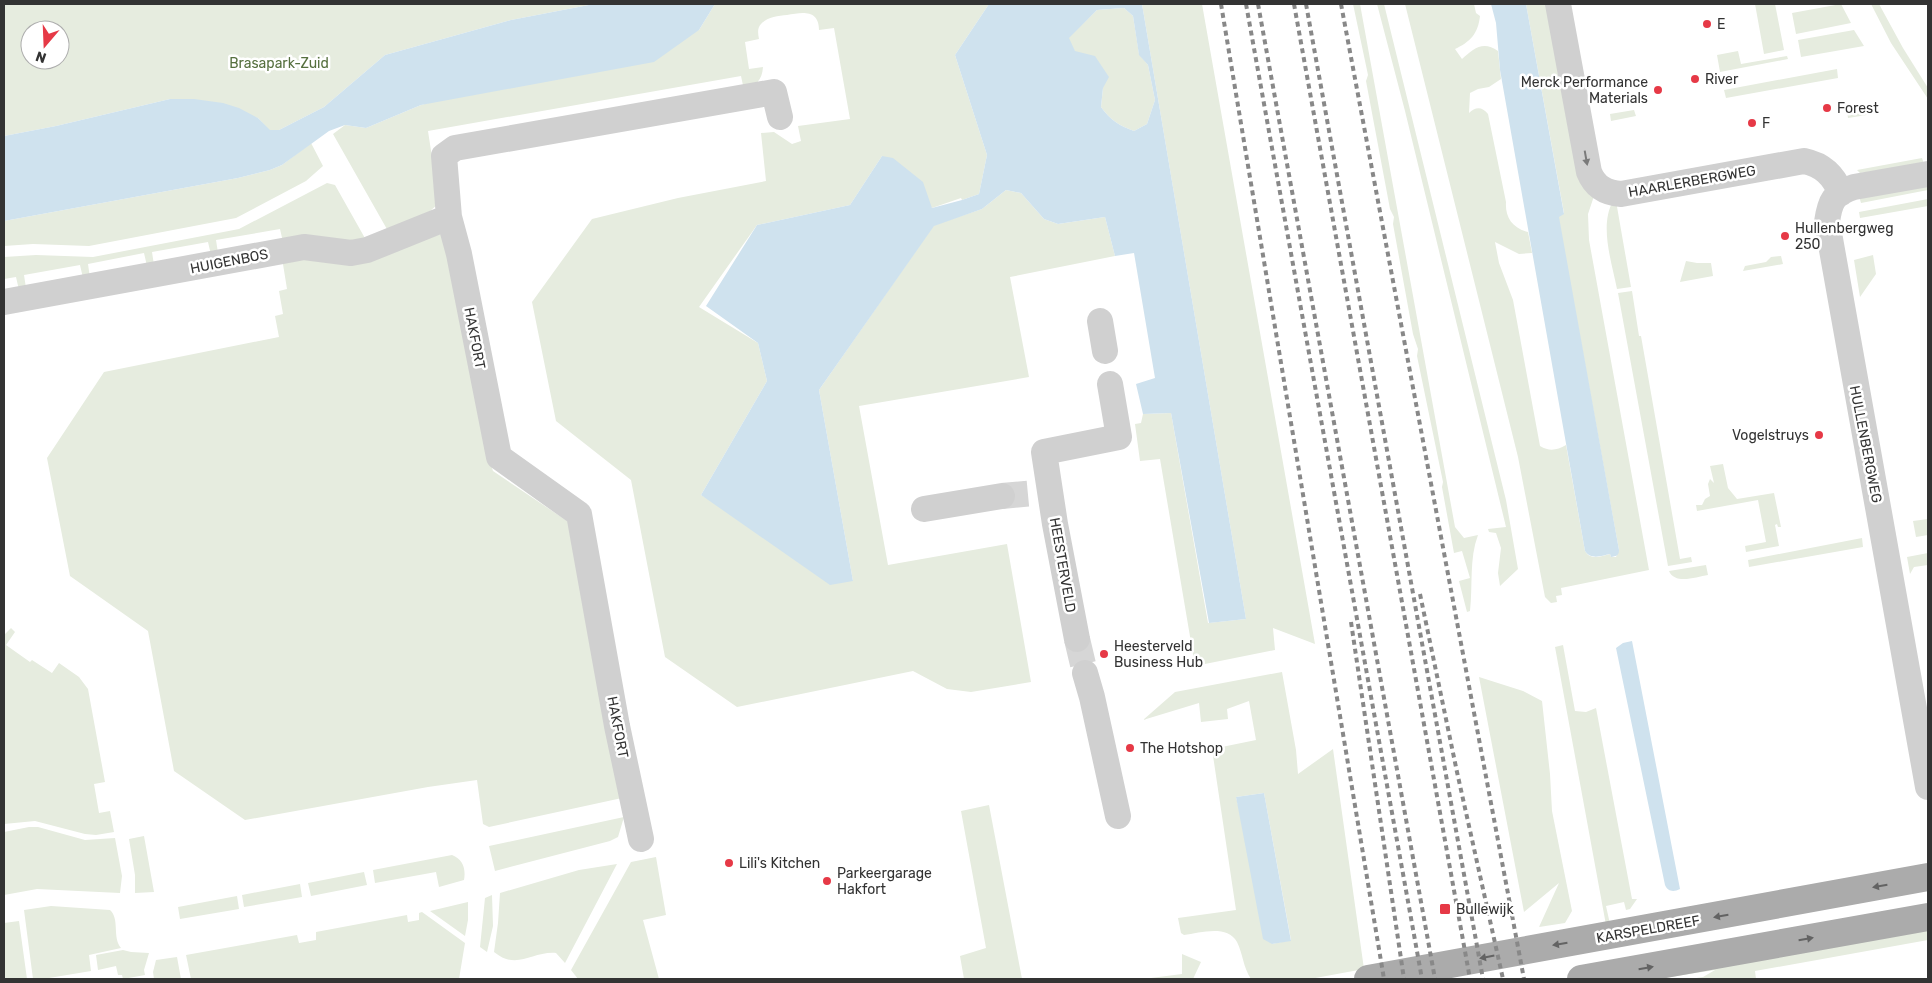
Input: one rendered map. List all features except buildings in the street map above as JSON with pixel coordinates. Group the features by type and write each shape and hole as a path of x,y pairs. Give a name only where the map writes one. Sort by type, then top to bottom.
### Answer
{"main road":[{"name":"KARSPELDREEF","path":"1368,979 1928,877"},
{"path":"1581,979 1928,917"}],"street":[{"name":"HAARLERBERGWEG","path":"1558,4 1589,172 1594,182 1601,188 1612,193 1621,194 1804,161 1815,163 1830,174 1840,193"},
{"name":"HAKFORT","path":"641,839 617,726 578,514 499,457 459,254 449,216 444,156 455,148 774,92 780,117"},
{"path":"1840,193 1854,188 1928,174"},
{"name":"HULLENBERGWEG","path":"1840,193 1829,206 1827,222 1928,786"},
{"name":"HUIGENBOS","path":"4,302 304,247 351,253 367,250 449,216"},
{"path":"1100,321 1105,351"},
{"name":"HEESTERVELD","path":"1077,639 1042,491 1044,452 1119,437 1110,384"},
{"path":"924,509 1002,496"},
{"path":"1085,673 1092,696 1118,816"}],"green space":[{"name":"Brasapark-Zuid","path":"4,4 594,4 511,20 385,55 324,107 279,130 270,131 258,118 170,99 56,126 4,136"},
{"path":"715,4 989,4 955,55 987,155 979,194 932,208 882,156 850,205 757,225 699,307 758,343 767,381 701,495 853,581 819,390 934,225 982,209 1006,190 1021,193 1044,219 1058,224 1105,217 1115,256 1010,277 1029,377 859,406 888,565 1007,544 1031,682 971,692 947,689 913,671 737,707 665,657 631,480 556,421 532,302 592,219 678,198 766,181 761,133 774,132 792,144 801,141 798,126 850,119 834,28 819,30 816,18 813,15 804,13 776,16 763,22 758,29 759,39 745,42 749,69 763,67 761,76 755,84 744,90 741,76 428,131 439,203 428,213 388,231 333,134 345,125 366,128 421,105 699,30"},
{"path":"1142,4 1202,4 1315,644 1273,628 1275,650 1195,666 1160,459 1140,461 1135,424 1141,423 1143,414 1171,413 1208,623 1246,619"},
{"path":"1353,4 1360,4 1455,527 1464,538 1478,535 1473,553 1470,611 1467,612 1459,581 1470,578 1462,551 1454,553 1442,487 1443,482 1417,356 1418,349 1413,334 1393,224 1394,217 1390,209 1366,81 1368,75"},
{"path":"1377,4 1384,4 1506,500 1518,569 1500,586 1498,573 1501,548 1496,533 1489,532 1488,529 1506,527 1405,111"},
{"path":"1405,4 1474,4 1476,13 1480,16 1475,33 1469,40 1455,49 1462,59 1478,47 1488,46 1498,51 1501,79 1489,87 1470,93 1469,113 1478,108 1488,114 1508,217 1518,228 1528,232 1532,253 1519,254 1495,242 1499,263 1513,300 1540,446 1553,450 1566,445 1587,554 1593,557 1600,557 1610,554 1611,557 1616,557 1619,550 1558,217 1564,213 1526,4 1551,4 1595,193 1588,214 1589,240 1649,570 1561,588 1562,595 1556,596 1557,602 1551,603 1545,597 1518,457"},
{"path":"1755,4 1775,4 1784,50 1764,54"},
{"path":"1841,4 1851,23 1796,34 1792,13"},
{"path":"1871,4 1879,4 1928,88 1928,99 1891,43"},
{"path":"1124,8 1133,16 1139,54 1148,65 1155,100 1147,124 1134,131 1116,122 1101,107 1103,88 1075,52 1068,38 1097,10"},
{"path":"1854,30 1864,46 1801,57 1798,40"},
{"path":"1738,51 1741,64 1787,56 1788,59 1720,72 1717,55"},
{"path":"1837,69 1838,78 1726,98 1724,90"},
{"path":"1872,107 1873,114 1848,118 1847,111"},
{"path":"1634,110 1636,116 1611,121 1610,114"},
{"path":"311,143 323,166 306,181 236,218 89,246 33,244 4,246 4,221 238,178 270,170 282,165"},
{"path":"1922,158 1924,164 1860,173 1857,170"},
{"path":"327,183 335,185 366,240 283,242 280,229 216,240 218,253 211,255 208,242 152,252 154,265 147,266 144,253 88,264 90,278 83,278 80,265 24,275 26,288 19,290 16,277 4,279 4,257 36,255 93,257 239,229"},
{"path":"1928,184 1928,190 1861,203 1859,196"},
{"path":"1928,199 1928,206 1860,218 1859,212"},
{"path":"1613,201 1616,201 1631,287 1617,289 1607,233 1609,211"},
{"path":"441,234 451,244 487,452 493,471 570,523 622,798 489,827 483,824 477,780 245,820 174,771 148,631 70,576 47,458 104,372 279,337 275,316 283,314 279,291 287,289 282,258 388,250"},
{"path":"1873,255 1876,274 1860,297 1854,260"},
{"path":"1781,256 1783,264 1743,271 1745,266 1766,262 1771,257"},
{"path":"1686,261 1711,263 1713,276 1680,282"},
{"path":"1632,291 1680,559 1691,557 1692,562 1668,566 1618,293"},
{"path":"1723,464 1728,488 1737,499 1774,493 1781,527 1778,527 1777,524 1775,525 1779,546 1746,552 1745,546 1766,542 1758,500 1697,511 1696,505 1702,505 1705,499 1710,496 1708,484 1710,479 1714,483 1710,466"},
{"path":"1928,519 1928,535 1916,537 1913,521"},
{"path":"1862,538 1863,547 1749,567 1748,560"},
{"path":"1928,553 1928,565 1914,567 1910,574 1907,557"},
{"path":"1706,565 1708,575 1692,578 1676,578 1669,571"},
{"path":"11,628 15,632 6,645 30,662 32,660 52,673 59,663 79,677 88,689 105,782 94,784 99,813 110,811 114,832 96,835 85,834 35,821 4,824 4,635"},
{"path":"1563,645 1575,711 1586,712 1596,708 1632,899 1637,899 1630,909 1626,910 1624,902 1606,906 1610,924 1606,925 1555,647"},
{"path":"1282,672 1296,750 1298,774 1333,749 1364,969 1310,979 1251,979 1233,936 1220,931 1184,935 1181,933 1178,918 1236,910 1212,749 1256,740 1249,701 1227,709 1228,719 1201,722 1199,703 1143,720 1175,692","holes":["1264,793 1291,940 1272,944 1236,797"]},
{"path":"1479,677 1523,691 1542,701 1552,811 1572,911 1565,923 1539,927 1559,883 1524,912"},
{"path":"989,805 1022,979 964,979 960,956 986,948 961,811"},
{"path":"624,817 618,837 610,841 495,871 489,846"},
{"path":"38,827 85,840 115,838 122,876 120,893 37,889 4,895 4,832"},
{"path":"144,836 154,892 135,893 135,875 129,839"},
{"path":"452,855 459,859 463,865 465,872 464,880 439,887 436,872 375,883 373,870"},
{"path":"656,857 666,915 643,920 659,979 578,979 571,970 631,862"},
{"path":"617,864 565,963 556,953 510,960 494,952 500,893 579,870"},
{"path":"364,872 367,885 311,896 308,883"},
{"path":"300,884 302,897 244,907 242,895"},
{"path":"492,895 493,926 487,952 480,947 485,898"},
{"path":"237,896 239,909 180,919 178,907"},
{"path":"468,902 468,920 465,936 430,911"},
{"path":"51,906 110,910 115,918 118,944 121,948 89,955 91,971 33,979 24,910"},
{"path":"422,912 465,943 459,979 191,979 186,955 297,935 299,943 316,940 316,932 407,915 408,922 419,920 419,913"},
{"path":"19,921 27,979 4,979 4,923"},
{"path":"1928,923 1928,940 1755,971 1756,979 1690,979 1703,977 1715,970 1658,979 1619,979"},
{"path":"123,950 149,953 144,970 145,975 123,979 122,975 118,975 116,966 98,970 96,955"},
{"path":"1182,954 1201,962 1193,979 1143,979 1182,974"},
{"path":"177,957 181,979 154,979 153,972 156,960"}],"water":[{"path":"594,4 715,4 699,30 654,62 421,105 366,128 345,125 329,131 282,165 238,178 4,221 4,136 56,126 170,99 194,99 223,103 239,108 258,118 270,130 279,130 324,107 385,55 511,20"},
{"path":"989,4 1142,4 1246,619 1209,623 1171,413 1143,414 1136,384 1155,378 1134,253 1115,256 1105,217 1058,224 1044,219 1021,193 1006,190 982,209 934,226 819,390 853,581 830,585 701,495 767,381 758,343 706,306 757,225 850,205 882,156 893,158 923,182 932,208 979,194 987,155 955,55","holes":["1124,8 1133,16 1139,55 1148,65 1155,100 1147,124 1134,131 1116,122 1101,107 1103,88 1109,77 1095,56 1075,51 1069,38 1097,10"]},
{"path":"1491,4 1526,4 1564,214 1559,217 1619,550 1618,555 1611,557 1610,554 1590,556 1585,551 1500,70 1496,23"},
{"path":"1632,641 1680,889 1676,891 1669,890 1665,885 1616,648 1623,643"},
{"path":"1264,793 1291,941 1272,944 1263,939 1236,797"}],"tunnel":[{"path":"1002,496 1034,493"},
{"path":"1077,639 1085,673"}],"railway":[{"path":"1221,4 1384,979"},
{"path":"1246,4 1422,979"},
{"path":"1258,4 1435,979"},
{"path":"1294,4 1470,979"},
{"path":"1306,4 1483,979"},
{"path":"1341,4 1524,979"},
{"path":"1420,594 1503,979"},
{"path":"1351,622 1404,979"}],"place":[{"name":"E","path":"1707,24"},
{"name":"River","path":"1695,79"},
{"name":"Merck Performance Materials","path":"1658,90"},
{"name":"Forest","path":"1827,108"},
{"name":"F","path":"1752,123"},
{"name":"Hullenbergweg 250","path":"1785,236"},
{"name":"Vogelstruys","path":"1819,435"},
{"name":"Heesterveld Business Hub","path":"1104,654"},
{"name":"The Hotshop","path":"1130,748"},
{"name":"Lili's Kitchen","path":"729,863"},
{"name":"Parkeergarage Hakfort","path":"827,881"},
{"name":"Bullewijk","path":"1445,909"}]}
